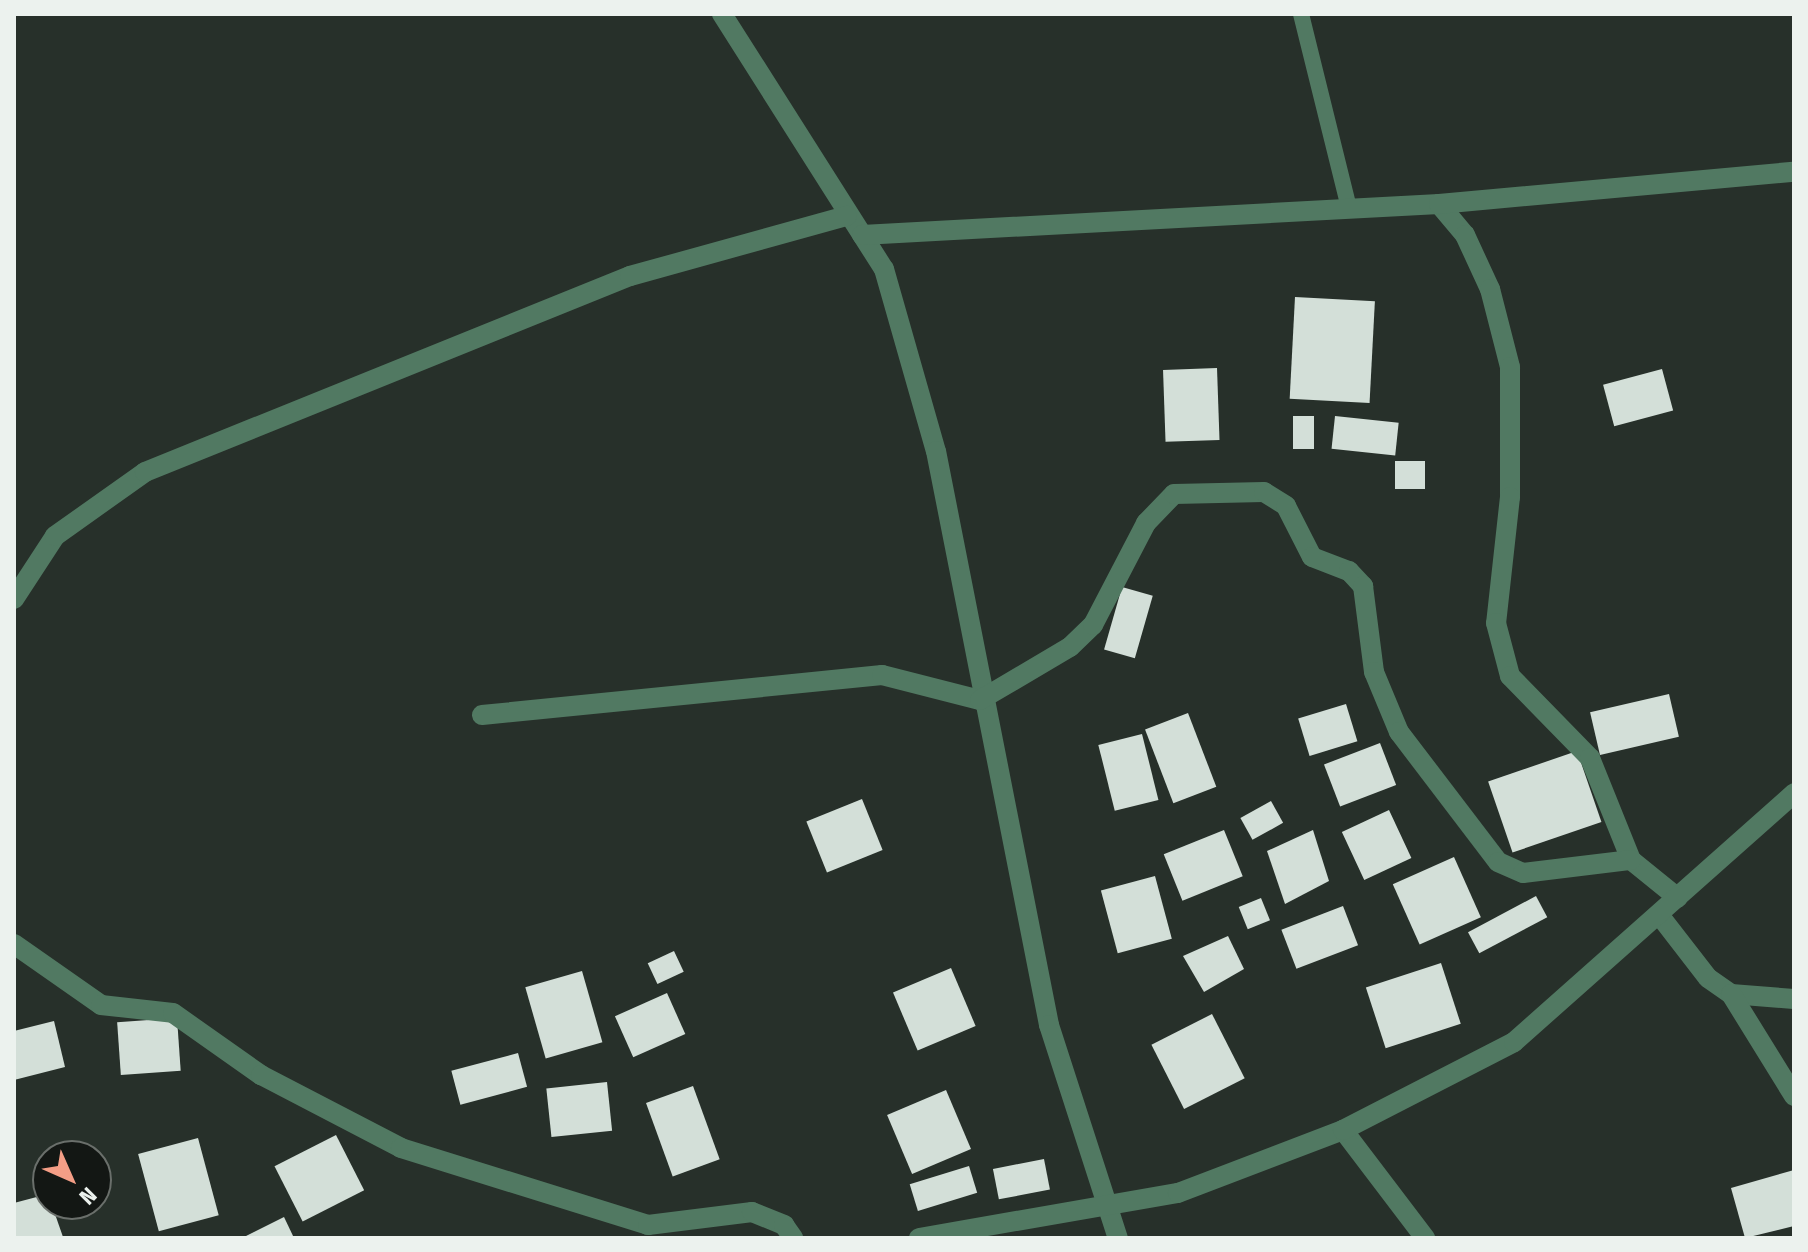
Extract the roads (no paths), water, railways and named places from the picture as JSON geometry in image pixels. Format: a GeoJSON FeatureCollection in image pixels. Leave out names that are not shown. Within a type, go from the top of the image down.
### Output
{"type":"FeatureCollection","features":[{"type":"Feature","properties":{"kind":"street"},"geometry":{"type":"LineString","coordinates":[[722,14],[847,216],[884,269],[936,451],[980,700],[1049,1025],[1118,1238]]}},
{"type":"Feature","properties":{"kind":"street"},"geometry":{"type":"LineString","coordinates":[[862,235],[1439,204],[1794,172]]}},
{"type":"Feature","properties":{"kind":"street"},"geometry":{"type":"LineString","coordinates":[[1439,204],[1465,235],[1490,289],[1510,367],[1510,497],[1496,623],[1510,676],[1590,758],[1631,860],[1678,898]]}},
{"type":"Feature","properties":{"kind":"street"},"geometry":{"type":"LineString","coordinates":[[14,599],[55,536],[145,472],[630,276],[847,216]]}},
{"type":"Feature","properties":{"kind":"street"},"geometry":{"type":"LineString","coordinates":[[482,715],[882,675],[980,700],[1070,647],[1093,625],[1146,523],[1174,494],[1264,492],[1286,506],[1312,557],[1349,571],[1363,586],[1374,672],[1399,732],[1498,862],[1523,873],[1631,860]]}},
{"type":"Feature","properties":{"kind":"street"},"geometry":{"type":"LineString","coordinates":[[919,1238],[1110,1210],[1178,1193],[1343,1130],[1514,1042],[1660,916],[1794,793]]}},
{"type":"Feature","properties":{"kind":"street"},"geometry":{"type":"LineString","coordinates":[[1660,916],[1708,978],[1731,994],[1794,1096]]}},
{"type":"Feature","properties":{"kind":"street"},"geometry":{"type":"LineString","coordinates":[[14,944],[101,1005],[173,1013],[261,1075],[401,1148],[648,1225],[752,1212],[784,1225],[793,1238]]}},
{"type":"Feature","properties":{"kind":"street"},"geometry":{"type":"LineString","coordinates":[[1731,994],[1794,999]]}},
{"type":"Feature","properties":{"kind":"street"},"geometry":{"type":"LineString","coordinates":[[1343,1130],[1425,1238]]}},
{"type":"Feature","properties":{"kind":"lane"},"geometry":{"type":"LineString","coordinates":[[1301,14],[1349,208]]}}]}
